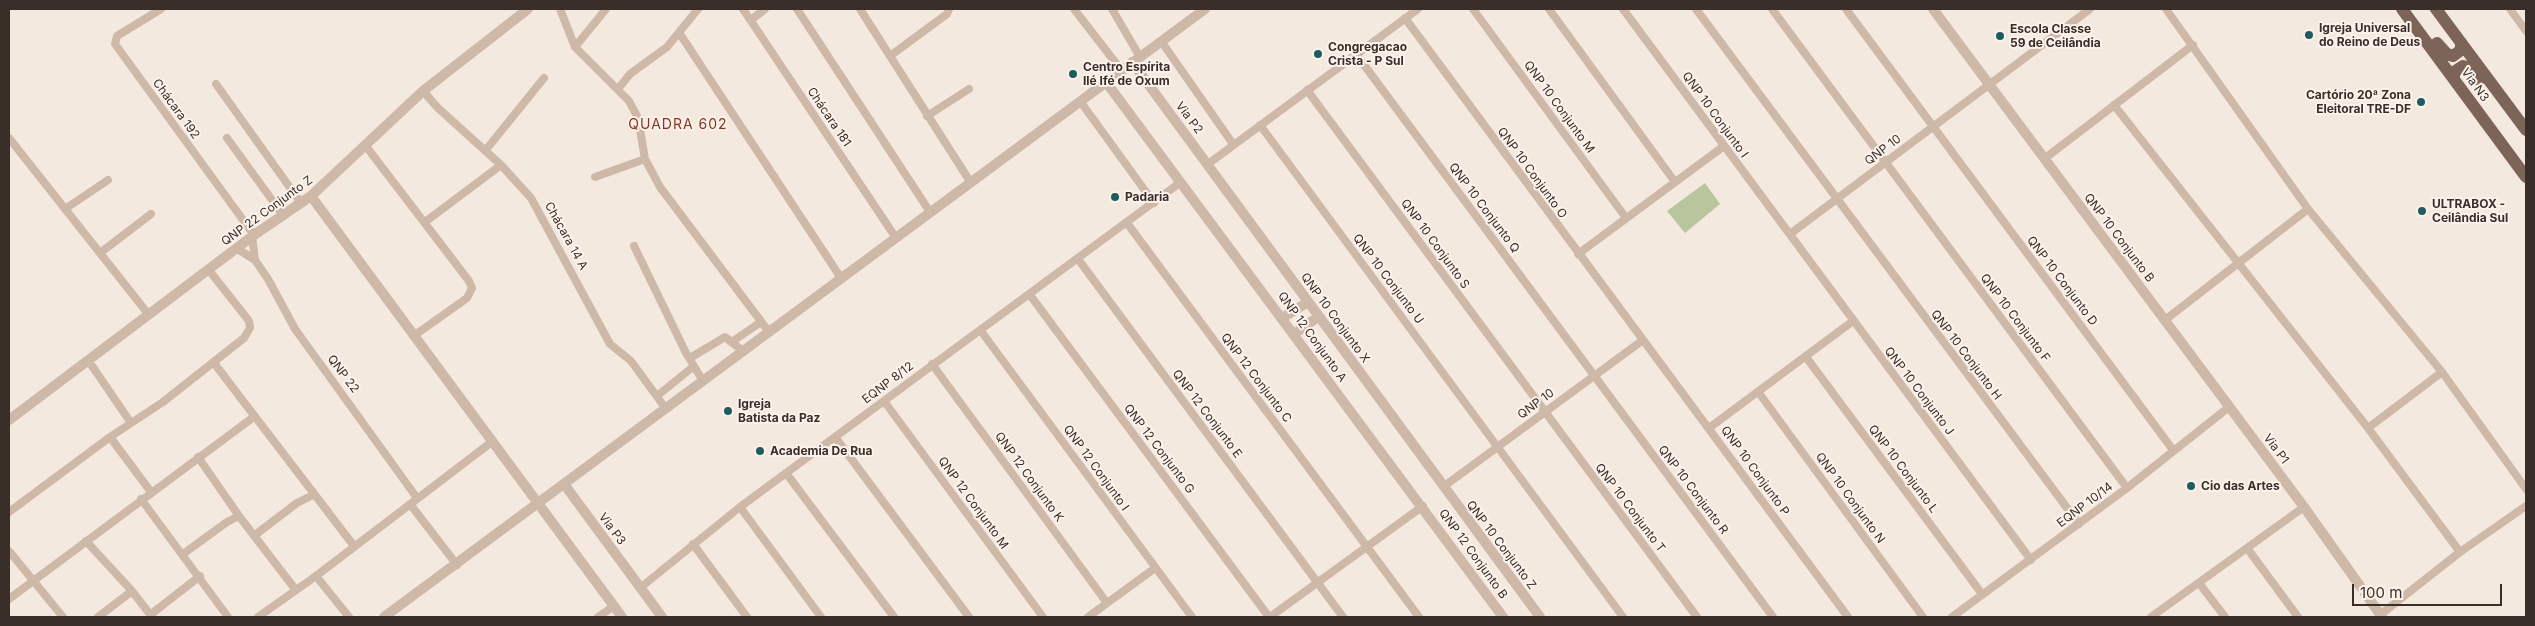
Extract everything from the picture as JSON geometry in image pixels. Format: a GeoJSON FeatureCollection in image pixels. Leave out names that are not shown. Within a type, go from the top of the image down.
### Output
{"type":"FeatureCollection","features":[{"type":"Feature","properties":{"kind":"main road","name":"Via N3"},"geometry":{"type":"LineString","coordinates":[[2402,9],[2526,177]]}},
{"type":"Feature","properties":{"kind":"main road"},"geometry":{"type":"LineString","coordinates":[[2411,9],[2446,54],[2453,56],[2459,53],[2461,43]]}},
{"type":"Feature","properties":{"kind":"main road","name":"Via N3"},"geometry":{"type":"LineString","coordinates":[[2436,9],[2526,130]]}},
{"type":"Feature","properties":{"kind":"main road"},"geometry":{"type":"LineString","coordinates":[[2454,79],[2456,69],[2463,66],[2470,68],[2513,125],[2526,138]]}},
{"type":"Feature","properties":{"kind":"street","name":"Chácara 192"},"geometry":{"type":"LineString","coordinates":[[161,9],[117,36],[115,44],[253,236]]}},
{"type":"Feature","properties":{"kind":"street","name":"QNP 22 Conjunto Z"},"geometry":{"type":"LineString","coordinates":[[9,420],[88,360],[145,310],[208,269],[311,196],[423,91],[528,9]]}},
{"type":"Feature","properties":{"kind":"street"},"geometry":{"type":"LineString","coordinates":[[560,9],[575,47],[629,101],[638,118],[645,158],[660,187],[769,332]]}},
{"type":"Feature","properties":{"kind":"street"},"geometry":{"type":"LineString","coordinates":[[575,47],[606,9]]}},
{"type":"Feature","properties":{"kind":"street"},"geometry":{"type":"LineString","coordinates":[[618,89],[630,74],[667,47],[680,34],[698,9]]}},
{"type":"Feature","properties":{"kind":"street","name":"Chácara 181"},"geometry":{"type":"LineString","coordinates":[[743,9],[896,238]]}},
{"type":"Feature","properties":{"kind":"street"},"geometry":{"type":"LineString","coordinates":[[750,20],[765,9]]}},
{"type":"Feature","properties":{"kind":"street"},"geometry":{"type":"LineString","coordinates":[[797,9],[930,212]]}},
{"type":"Feature","properties":{"kind":"street"},"geometry":{"type":"LineString","coordinates":[[860,9],[971,183]]}},
{"type":"Feature","properties":{"kind":"street"},"geometry":{"type":"LineString","coordinates":[[890,56],[947,14],[949,9]]}},
{"type":"Feature","properties":{"kind":"street"},"geometry":{"type":"LineString","coordinates":[[1074,9],[1122,71]]}},
{"type":"Feature","properties":{"kind":"street"},"geometry":{"type":"LineString","coordinates":[[1112,9],[1136,60]]}},
{"type":"Feature","properties":{"kind":"street"},"geometry":{"type":"LineString","coordinates":[[384,617],[457,565],[1205,9]]}},
{"type":"Feature","properties":{"kind":"street"},"geometry":{"type":"LineString","coordinates":[[1208,164],[1418,9]]}},
{"type":"Feature","properties":{"kind":"street","name":"QNP 10 Conjunto M"},"geometry":{"type":"LineString","coordinates":[[1473,9],[1626,218]]}},
{"type":"Feature","properties":{"kind":"street"},"geometry":{"type":"LineString","coordinates":[[1549,9],[1675,182]]}},
{"type":"Feature","properties":{"kind":"street","name":"QNP 10 Conjunto I"},"geometry":{"type":"LineString","coordinates":[[1623,9],[1790,234]]}},
{"type":"Feature","properties":{"kind":"street","name":"QNP 10 Conjunto H"},"geometry":{"type":"LineString","coordinates":[[1696,9],[2079,524]]}},
{"type":"Feature","properties":{"kind":"street","name":"QNP 10 Conjunto F"},"geometry":{"type":"LineString","coordinates":[[1772,9],[2127,488]]}},
{"type":"Feature","properties":{"kind":"street","name":"QNP 10 Conjunto D"},"geometry":{"type":"LineString","coordinates":[[1846,9],[2173,450]]}},
{"type":"Feature","properties":{"kind":"street","name":"QNP 10 Conjunto B"},"geometry":{"type":"LineString","coordinates":[[1933,9],[2229,407]]}},
{"type":"Feature","properties":{"kind":"street","name":"QNP 10"},"geometry":{"type":"LineString","coordinates":[[1790,234],[2090,9]]}},
{"type":"Feature","properties":{"kind":"street"},"geometry":{"type":"LineString","coordinates":[[2166,9],[2308,209],[2442,372],[2526,489]]}},
{"type":"Feature","properties":{"kind":"street"},"geometry":{"type":"LineString","coordinates":[[2510,9],[2526,30]]}},
{"type":"Feature","properties":{"kind":"street","name":"QNP 10 Conjunto O"},"geometry":{"type":"LineString","coordinates":[[1404,18],[1643,340]]}},
{"type":"Feature","properties":{"kind":"street"},"geometry":{"type":"LineString","coordinates":[[680,34],[841,278]]}},
{"type":"Feature","properties":{"kind":"street"},"geometry":{"type":"LineString","coordinates":[[1161,42],[1233,144]]}},
{"type":"Feature","properties":{"kind":"street"},"geometry":{"type":"LineString","coordinates":[[2044,159],[2193,46]]}},
{"type":"Feature","properties":{"kind":"street","name":"QNP 10 Conjunto Q"},"geometry":{"type":"LineString","coordinates":[[1356,54],[1594,376]]}},
{"type":"Feature","properties":{"kind":"street","name":"Via P2"},"geometry":{"type":"LineString","coordinates":[[1136,60],[1208,164]]}},
{"type":"Feature","properties":{"kind":"street"},"geometry":{"type":"LineString","coordinates":[[486,150],[544,78]]}},
{"type":"Feature","properties":{"kind":"street"},"geometry":{"type":"LineString","coordinates":[[1106,82],[1181,182]]}},
{"type":"Feature","properties":{"kind":"street"},"geometry":{"type":"LineString","coordinates":[[216,84],[301,203]]}},
{"type":"Feature","properties":{"kind":"street"},"geometry":{"type":"LineString","coordinates":[[927,116],[969,89]]}},
{"type":"Feature","properties":{"kind":"street","name":"QNP 10 Conjunto S"},"geometry":{"type":"LineString","coordinates":[[1307,90],[1545,412]]}},
{"type":"Feature","properties":{"kind":"street","name":"Chácara 14 A"},"geometry":{"type":"LineString","coordinates":[[423,91],[438,108],[501,165],[538,209],[610,344],[631,361],[666,409]]}},
{"type":"Feature","properties":{"kind":"street"},"geometry":{"type":"LineString","coordinates":[[1080,101],[1154,203]]}},
{"type":"Feature","properties":{"kind":"street"},"geometry":{"type":"LineString","coordinates":[[2114,105],[2238,266],[2368,428],[2460,552]]}},
{"type":"Feature","properties":{"kind":"street","name":"QNP 10 Conjunto U"},"geometry":{"type":"LineString","coordinates":[[1260,125],[1623,617]]}},
{"type":"Feature","properties":{"kind":"street"},"geometry":{"type":"LineString","coordinates":[[9,138],[145,310]]}},
{"type":"Feature","properties":{"kind":"street"},"geometry":{"type":"LineString","coordinates":[[227,138],[283,215]]}},
{"type":"Feature","properties":{"kind":"street"},"geometry":{"type":"LineString","coordinates":[[365,145],[472,288],[467,298],[415,335]]}},
{"type":"Feature","properties":{"kind":"street"},"geometry":{"type":"LineString","coordinates":[[1578,254],[1724,146]]}},
{"type":"Feature","properties":{"kind":"street"},"geometry":{"type":"LineString","coordinates":[[595,177],[645,158]]}},
{"type":"Feature","properties":{"kind":"street","name":"QNP 10 Conjunto X"},"geometry":{"type":"LineString","coordinates":[[1208,164],[1443,487]]}},
{"type":"Feature","properties":{"kind":"street"},"geometry":{"type":"LineString","coordinates":[[424,222],[501,165]]}},
{"type":"Feature","properties":{"kind":"street"},"geometry":{"type":"LineString","coordinates":[[65,210],[108,180]]}},
{"type":"Feature","properties":{"kind":"street","name":"EQNP 8/12"},"geometry":{"type":"LineString","coordinates":[[640,588],[693,544],[786,473],[932,364],[981,332],[1181,182]]}},
{"type":"Feature","properties":{"kind":"street","name":"QNP 12 Conjunto A"},"geometry":{"type":"LineString","coordinates":[[1181,182],[1423,506]]}},
{"type":"Feature","properties":{"kind":"street"},"geometry":{"type":"LineString","coordinates":[[311,196],[622,617]]}},
{"type":"Feature","properties":{"kind":"street"},"geometry":{"type":"LineString","coordinates":[[2165,320],[2238,266],[2308,209]]}},
{"type":"Feature","properties":{"kind":"street"},"geometry":{"type":"LineString","coordinates":[[100,253],[151,214]]}},
{"type":"Feature","properties":{"kind":"street","name":"QNP 12 Conjunto C"},"geometry":{"type":"LineString","coordinates":[[1127,223],[1419,617]]}},
{"type":"Feature","properties":{"kind":"street","name":"QNP 10 Conjunto J"},"geometry":{"type":"LineString","coordinates":[[1790,234],[2031,560]]}},
{"type":"Feature","properties":{"kind":"street","name":"QNP 22"},"geometry":{"type":"LineString","coordinates":[[253,236],[256,260]]}},
{"type":"Feature","properties":{"kind":"street"},"geometry":{"type":"LineString","coordinates":[[634,246],[703,381]]}},
{"type":"Feature","properties":{"kind":"street","name":"QNP 22"},"geometry":{"type":"LineString","coordinates":[[236,248],[256,260],[268,278],[295,329],[417,498]]}},
{"type":"Feature","properties":{"kind":"street","name":"QNP 12 Conjunto E"},"geometry":{"type":"LineString","coordinates":[[1078,259],[1343,617]]}},
{"type":"Feature","properties":{"kind":"street"},"geometry":{"type":"LineString","coordinates":[[9,512],[214,363],[244,338],[250,328],[248,321],[208,269]]}},
{"type":"Feature","properties":{"kind":"street","name":"QNP 12 Conjunto G"},"geometry":{"type":"LineString","coordinates":[[1030,295],[1269,617]]}},
{"type":"Feature","properties":{"kind":"street"},"geometry":{"type":"LineString","coordinates":[[1282,318],[1308,302]]}},
{"type":"Feature","properties":{"kind":"street"},"geometry":{"type":"LineString","coordinates":[[1294,334],[1318,317]]}},
{"type":"Feature","properties":{"kind":"street"},"geometry":{"type":"LineString","coordinates":[[1709,428],[1759,393],[1853,321]]}},
{"type":"Feature","properties":{"kind":"street"},"geometry":{"type":"LineString","coordinates":[[733,341],[761,322]]}},
{"type":"Feature","properties":{"kind":"street","name":"QNP 12 Conjunto I"},"geometry":{"type":"LineString","coordinates":[[981,332],[1192,617]]}},
{"type":"Feature","properties":{"kind":"street"},"geometry":{"type":"LineString","coordinates":[[690,358],[723,338],[728,337],[743,352]]}},
{"type":"Feature","properties":{"kind":"street","name":"QNP 10"},"geometry":{"type":"LineString","coordinates":[[1443,487],[1643,340]]}},
{"type":"Feature","properties":{"kind":"street","name":"QNP 10 Conjunto P"},"geometry":{"type":"LineString","coordinates":[[1643,340],[1848,617]]}},
{"type":"Feature","properties":{"kind":"street","name":"QNP 10 Conjunto L"},"geometry":{"type":"LineString","coordinates":[[1806,357],[1982,594]]}},
{"type":"Feature","properties":{"kind":"street"},"geometry":{"type":"LineString","coordinates":[[88,360],[131,423]]}},
{"type":"Feature","properties":{"kind":"street"},"geometry":{"type":"LineString","coordinates":[[214,363],[313,495],[354,546]]}},
{"type":"Feature","properties":{"kind":"street","name":"QNP 12 Conjunto K"},"geometry":{"type":"LineString","coordinates":[[932,364],[1107,603]]}},
{"type":"Feature","properties":{"kind":"street"},"geometry":{"type":"LineString","coordinates":[[657,396],[694,366]]}},
{"type":"Feature","properties":{"kind":"street"},"geometry":{"type":"LineString","coordinates":[[2368,428],[2442,372]]}},
{"type":"Feature","properties":{"kind":"street","name":"QNP 10 Conjunto R"},"geometry":{"type":"LineString","coordinates":[[1594,376],[1773,617]]}},
{"type":"Feature","properties":{"kind":"street","name":"QNP 10 Conjunto N"},"geometry":{"type":"LineString","coordinates":[[1759,393],[1923,617]]}},
{"type":"Feature","properties":{"kind":"street","name":"QNP 12 Conjunto M"},"geometry":{"type":"LineString","coordinates":[[884,401],[1043,617]]}},
{"type":"Feature","properties":{"kind":"street","name":"EQNP 10/14"},"geometry":{"type":"LineString","coordinates":[[1952,617],[2127,488],[2229,407]]}},
{"type":"Feature","properties":{"kind":"street","name":"Via P1"},"geometry":{"type":"LineString","coordinates":[[2229,407],[2304,507],[2381,616]]}},
{"type":"Feature","properties":{"kind":"street","name":"QNP 10 Conjunto T"},"geometry":{"type":"LineString","coordinates":[[1545,412],[1697,617]]}},
{"type":"Feature","properties":{"kind":"street"},"geometry":{"type":"LineString","coordinates":[[9,598],[254,416]]}},
{"type":"Feature","properties":{"kind":"street"},"geometry":{"type":"LineString","coordinates":[[110,437],[151,492]]}},
{"type":"Feature","properties":{"kind":"street"},"geometry":{"type":"LineString","coordinates":[[835,437],[969,617]]}},
{"type":"Feature","properties":{"kind":"street"},"geometry":{"type":"LineString","coordinates":[[258,617],[295,589],[316,576],[493,440]]}},
{"type":"Feature","properties":{"kind":"street"},"geometry":{"type":"LineString","coordinates":[[198,457],[239,516],[295,589]]}},
{"type":"Feature","properties":{"kind":"street"},"geometry":{"type":"LineString","coordinates":[[786,473],[894,617]]}},
{"type":"Feature","properties":{"kind":"street","name":"Via P3"},"geometry":{"type":"LineString","coordinates":[[564,484],[662,617]]}},
{"type":"Feature","properties":{"kind":"street","name":"QNP 10 Conjunto Z"},"geometry":{"type":"LineString","coordinates":[[1443,487],[1540,617]]}},
{"type":"Feature","properties":{"kind":"street"},"geometry":{"type":"LineString","coordinates":[[255,535],[313,495]]}},
{"type":"Feature","properties":{"kind":"street"},"geometry":{"type":"LineString","coordinates":[[141,499],[184,554],[228,617]]}},
{"type":"Feature","properties":{"kind":"street"},"geometry":{"type":"LineString","coordinates":[[410,504],[457,565]]}},
{"type":"Feature","properties":{"kind":"street"},"geometry":{"type":"LineString","coordinates":[[1269,617],[1423,506]]}},
{"type":"Feature","properties":{"kind":"street","name":"QNP 12 Conjunto B"},"geometry":{"type":"LineString","coordinates":[[1423,506],[1504,617]]}},
{"type":"Feature","properties":{"kind":"street"},"geometry":{"type":"LineString","coordinates":[[2381,616],[2460,552],[2526,506]]}},
{"type":"Feature","properties":{"kind":"street"},"geometry":{"type":"LineString","coordinates":[[2152,617],[2304,507]]}},
{"type":"Feature","properties":{"kind":"street"},"geometry":{"type":"LineString","coordinates":[[740,508],[821,617]]}},
{"type":"Feature","properties":{"kind":"street"},"geometry":{"type":"LineString","coordinates":[[184,554],[227,522],[239,516]]}},
{"type":"Feature","properties":{"kind":"street"},"geometry":{"type":"LineString","coordinates":[[86,541],[132,591],[151,616],[200,576]]}},
{"type":"Feature","properties":{"kind":"street"},"geometry":{"type":"LineString","coordinates":[[693,544],[747,617]]}},
{"type":"Feature","properties":{"kind":"street"},"geometry":{"type":"LineString","coordinates":[[2247,548],[2298,617]]}},
{"type":"Feature","properties":{"kind":"street"},"geometry":{"type":"LineString","coordinates":[[9,551],[62,617]]}},
{"type":"Feature","properties":{"kind":"street"},"geometry":{"type":"LineString","coordinates":[[1088,617],[1155,568]]}},
{"type":"Feature","properties":{"kind":"street"},"geometry":{"type":"LineString","coordinates":[[316,576],[349,617]]}},
{"type":"Feature","properties":{"kind":"street"},"geometry":{"type":"LineString","coordinates":[[2199,583],[2224,617]]}},
{"type":"Feature","properties":{"kind":"street"},"geometry":{"type":"LineString","coordinates":[[98,617],[132,591]]}},
{"type":"Feature","properties":{"kind":"street"},"geometry":{"type":"LineString","coordinates":[[598,617],[614,606]]}},
{"type":"Feature","properties":{"kind":"green space"},"geometry":{"type":"Polygon","coordinates":[[[1705,183],[1720,204],[1685,233],[1667,211],[1705,183]]]}},
{"type":"Feature","properties":{"kind":"place","name":"Igreja Universal do Reino de Deus"},"geometry":{"type":"Point","coordinates":[2309,35]}},
{"type":"Feature","properties":{"kind":"place","name":"Escola Classe 59 de Ceilândia"},"geometry":{"type":"Point","coordinates":[2000,36]}},
{"type":"Feature","properties":{"kind":"place","name":"Congregacao Crista - P Sul"},"geometry":{"type":"Point","coordinates":[1318,54]}},
{"type":"Feature","properties":{"kind":"place","name":"Centro Espírita Ilé Ifé de Oxum"},"geometry":{"type":"Point","coordinates":[1073,74]}},
{"type":"Feature","properties":{"kind":"place","name":"Cartório 20ª Zona Eleitoral TRE-DF"},"geometry":{"type":"Point","coordinates":[2421,102]}},
{"type":"Feature","properties":{"kind":"place","name":"Padaria"},"geometry":{"type":"Point","coordinates":[1115,197]}},
{"type":"Feature","properties":{"kind":"place","name":"ULTRABOX - Ceilândia Sul"},"geometry":{"type":"Point","coordinates":[2422,211]}},
{"type":"Feature","properties":{"kind":"place","name":"Igreja Batista da Paz"},"geometry":{"type":"Point","coordinates":[728,411]}},
{"type":"Feature","properties":{"kind":"place","name":"Academia De Rua"},"geometry":{"type":"Point","coordinates":[760,451]}},
{"type":"Feature","properties":{"kind":"place","name":"Cio das Artes"},"geometry":{"type":"Point","coordinates":[2191,486]}},
{"type":"Feature","properties":{"kind":"district","name":"QUADRA 602"},"geometry":{"type":"Point","coordinates":[678,125]}}]}
